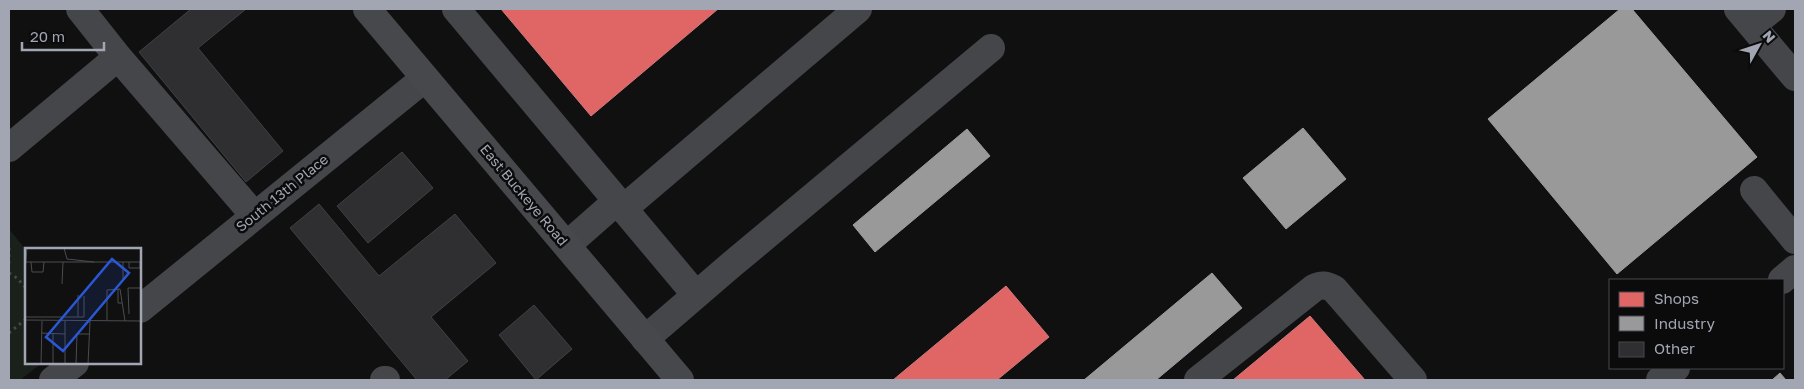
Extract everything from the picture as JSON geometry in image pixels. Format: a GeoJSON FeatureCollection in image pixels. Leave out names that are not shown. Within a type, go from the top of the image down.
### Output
{"type":"FeatureCollection","features":[{"type":"Feature","properties":{"kind":"main road","name":"East Buckeye Road"},"geometry":{"type":"LineString","coordinates":[[368,9],[680,380]]}},
{"type":"Feature","properties":{"kind":"street"},"geometry":{"type":"LineString","coordinates":[[80,9],[118,57],[254,215]]}},
{"type":"Feature","properties":{"kind":"street"},"geometry":{"type":"LineString","coordinates":[[456,9],[696,295]]}},
{"type":"Feature","properties":{"kind":"street"},"geometry":{"type":"LineString","coordinates":[[566,245],[620,205],[858,9]]}},
{"type":"Feature","properties":{"kind":"street"},"geometry":{"type":"LineString","coordinates":[[1754,14],[1795,77]]}},
{"type":"Feature","properties":{"kind":"street"},"geometry":{"type":"LineString","coordinates":[[645,340],[991,48]]}},
{"type":"Feature","properties":{"kind":"street"},"geometry":{"type":"LineString","coordinates":[[9,148],[118,57]]}},
{"type":"Feature","properties":{"kind":"street","name":"South 13th Place"},"geometry":{"type":"LineString","coordinates":[[141,308],[425,78]]}},
{"type":"Feature","properties":{"kind":"street"},"geometry":{"type":"LineString","coordinates":[[1754,190],[1795,240]]}},
{"type":"Feature","properties":{"kind":"street"},"geometry":{"type":"LineString","coordinates":[[1783,279],[1795,269]]}},
{"type":"Feature","properties":{"kind":"street"},"geometry":{"type":"LineString","coordinates":[[1198,380],[1314,288],[1321,285],[1328,286],[1334,290],[1413,380]]}},
{"type":"Feature","properties":{"kind":"street"},"geometry":{"type":"LineString","coordinates":[[53,380],[73,364]]}},
{"type":"Feature","properties":{"kind":"street"},"geometry":{"type":"LineString","coordinates":[[1660,380],[1675,369]]}},
{"type":"Feature","properties":{"kind":"path"},"geometry":{"type":"LineString","coordinates":[[9,248],[9,268]]}},
{"type":"Feature","properties":{"kind":"path"},"geometry":{"type":"LineString","coordinates":[[9,273],[25,287]]}},
{"type":"Feature","properties":{"kind":"path"},"geometry":{"type":"LineString","coordinates":[[9,333],[25,321]]}},
{"type":"Feature","properties":{"kind":"shaded area"},"geometry":{"type":"Polygon","coordinates":[[[9,229],[25,249],[25,364],[41,364],[20,380],[9,380],[9,229]]]}},
{"type":"Feature","properties":{"kind":"building: Shops"},"geometry":{"type":"Polygon","coordinates":[[[501,9],[718,9],[591,116],[501,9]]]}},
{"type":"Feature","properties":{"kind":"building: Shops"},"geometry":{"type":"Polygon","coordinates":[[[1006,286],[1049,337],[997,380],[893,380],[1006,286]]]}},
{"type":"Feature","properties":{"kind":"building: Shops"},"geometry":{"type":"Polygon","coordinates":[[[1310,316],[1365,380],[1233,380],[1310,316]]]}},
{"type":"Feature","properties":{"kind":"building: Industry"},"geometry":{"type":"Polygon","coordinates":[[[1620,9],[1632,9],[1757,157],[1617,274],[1488,119],[1620,9]]]}},
{"type":"Feature","properties":{"kind":"building: Industry"},"geometry":{"type":"Polygon","coordinates":[[[1303,128],[1346,179],[1286,229],[1243,178],[1303,128]]]}},
{"type":"Feature","properties":{"kind":"building: Industry"},"geometry":{"type":"Polygon","coordinates":[[[967,129],[990,156],[875,252],[853,225],[967,129]]]}},
{"type":"Feature","properties":{"kind":"building: Industry"},"geometry":{"type":"Polygon","coordinates":[[[1212,273],[1242,308],[1156,380],[1084,380],[1212,273]]]}},
{"type":"Feature","properties":{"kind":"building: Industry"},"geometry":{"type":"Polygon","coordinates":[[[1780,373],[1786,380],[1772,380],[1780,373]]]}},
{"type":"Feature","properties":{"kind":"building: Other"},"geometry":{"type":"Polygon","coordinates":[[[191,9],[246,9],[198,48],[283,151],[246,182],[139,52],[191,9]]]}},
{"type":"Feature","properties":{"kind":"building: Other"},"geometry":{"type":"Polygon","coordinates":[[[402,152],[433,188],[368,243],[337,206],[402,152]]]}},
{"type":"Feature","properties":{"kind":"building: Other"},"geometry":{"type":"Polygon","coordinates":[[[319,204],[379,276],[455,214],[496,263],[431,317],[468,361],[445,380],[417,380],[290,228],[319,204]]]}},
{"type":"Feature","properties":{"kind":"building: Other"},"geometry":{"type":"Polygon","coordinates":[[[534,305],[572,349],[536,380],[499,335],[534,305]]]}}]}
